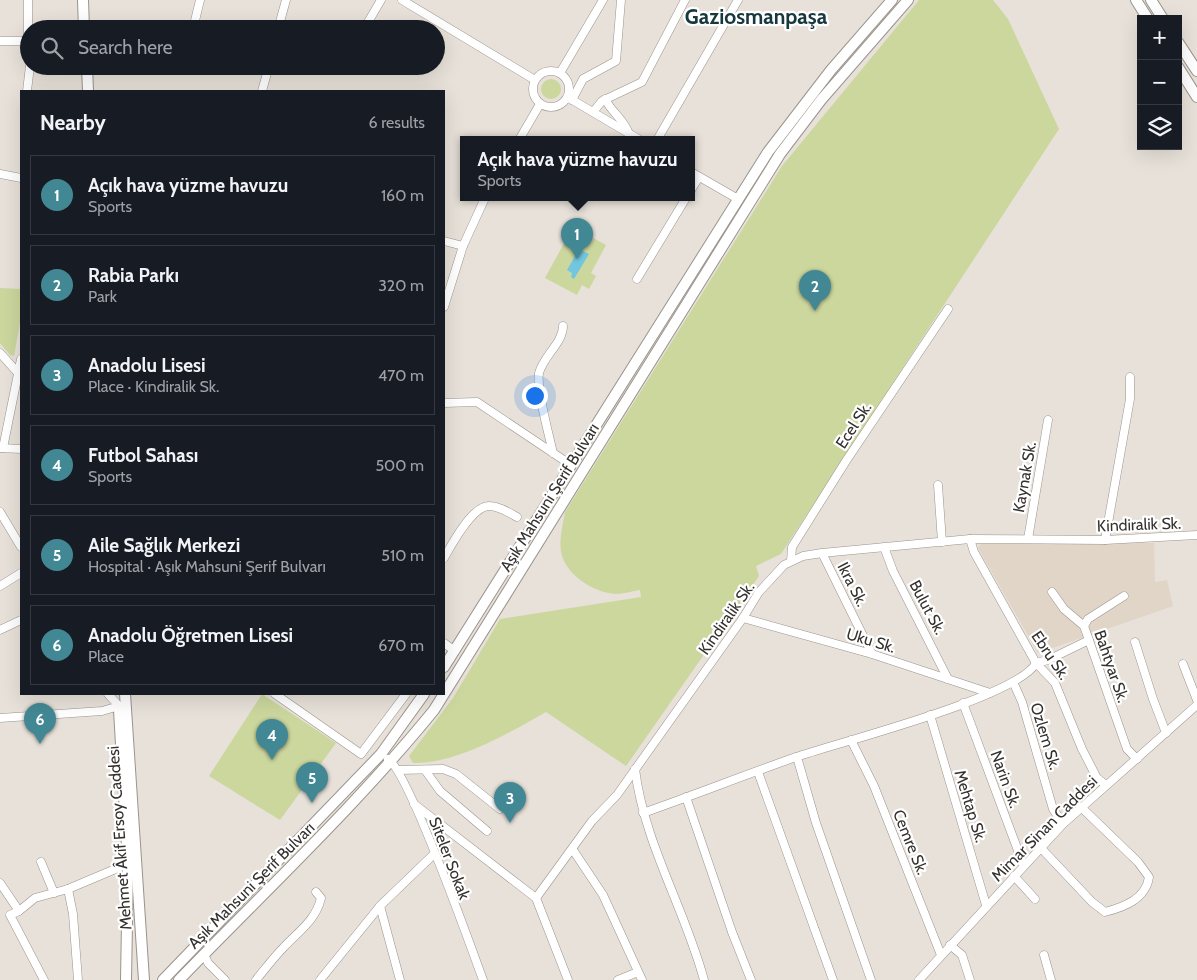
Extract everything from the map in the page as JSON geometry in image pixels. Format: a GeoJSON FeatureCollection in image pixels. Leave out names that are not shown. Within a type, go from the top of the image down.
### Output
{"type":"FeatureCollection","features":[{"type":"Feature","properties":{"kind":"main road"},"geometry":{"type":"LineString","coordinates":[[77,0],[78,20]]}},
{"type":"Feature","properties":{"kind":"main road"},"geometry":{"type":"LineString","coordinates":[[82,0],[83,20]]}},
{"type":"Feature","properties":{"kind":"main road","name":"Aşık Mahsuni Şerif Bulvarı"},"geometry":{"type":"LineString","coordinates":[[445,666],[738,199],[793,117],[892,0]]}},
{"type":"Feature","properties":{"kind":"main road","name":"Aşık Mahsuni Şerif Bulvarı"},"geometry":{"type":"LineString","coordinates":[[445,692],[780,154],[821,100],[908,0]]}},
{"type":"Feature","properties":{"kind":"main road"},"geometry":{"type":"LineString","coordinates":[[1136,0],[1145,15]]}},
{"type":"Feature","properties":{"kind":"main road"},"geometry":{"type":"LineString","coordinates":[[1151,0],[1160,15]]}},
{"type":"Feature","properties":{"kind":"main road"},"geometry":{"type":"LineString","coordinates":[[1182,48],[1197,71]]}},
{"type":"Feature","properties":{"kind":"main road"},"geometry":{"type":"LineString","coordinates":[[1182,73],[1197,97]]}},
{"type":"Feature","properties":{"kind":"main road"},"geometry":{"type":"LineString","coordinates":[[81,75],[82,90]]}},
{"type":"Feature","properties":{"kind":"main road"},"geometry":{"type":"LineString","coordinates":[[87,75],[88,90]]}},
{"type":"Feature","properties":{"kind":"main road","name":"Mehmet Âkif Ersoy Caddesi"},"geometry":{"type":"LineString","coordinates":[[119,695],[132,862],[144,980]]}},
{"type":"Feature","properties":{"kind":"main road","name":"Mehmet Âkif Ersoy Caddesi"},"geometry":{"type":"LineString","coordinates":[[125,695],[132,862],[126,980]]}},
{"type":"Feature","properties":{"kind":"main road","name":"Aşık Mahsuni Şerif Bulvarı"},"geometry":{"type":"LineString","coordinates":[[163,980],[380,754],[423,695]]}},
{"type":"Feature","properties":{"kind":"main road","name":"Aşık Mahsuni Şerif Bulvarı"},"geometry":{"type":"LineString","coordinates":[[179,980],[395,765],[443,695]]}},
{"type":"Feature","properties":{"kind":"street"},"geometry":{"type":"LineString","coordinates":[[28,0],[28,20]]}},
{"type":"Feature","properties":{"kind":"street"},"geometry":{"type":"LineString","coordinates":[[195,20],[200,0]]}},
{"type":"Feature","properties":{"kind":"street"},"geometry":{"type":"LineString","coordinates":[[280,20],[286,0]]}},
{"type":"Feature","properties":{"kind":"street"},"geometry":{"type":"LineString","coordinates":[[369,20],[381,0]]}},
{"type":"Feature","properties":{"kind":"street"},"geometry":{"type":"LineString","coordinates":[[402,0],[435,20]]}},
{"type":"Feature","properties":{"kind":"street"},"geometry":{"type":"LineString","coordinates":[[560,73],[603,0]]}},
{"type":"Feature","properties":{"kind":"street"},"geometry":{"type":"LineString","coordinates":[[560,73],[545,72],[535,80],[533,92],[540,104],[554,107],[563,102],[570,98],[583,79],[616,61],[621,0]]}},
{"type":"Feature","properties":{"kind":"street"},"geometry":{"type":"LineString","coordinates":[[593,112],[596,106],[606,99],[642,82],[685,0]]}},
{"type":"Feature","properties":{"kind":"street"},"geometry":{"type":"LineString","coordinates":[[659,136],[738,0]]}},
{"type":"Feature","properties":{"kind":"street"},"geometry":{"type":"LineString","coordinates":[[445,26],[535,80]]}},
{"type":"Feature","properties":{"kind":"street"},"geometry":{"type":"LineString","coordinates":[[0,40],[20,41]]}},
{"type":"Feature","properties":{"kind":"street"},"geometry":{"type":"LineString","coordinates":[[560,73],[568,84],[570,98]]}},
{"type":"Feature","properties":{"kind":"street"},"geometry":{"type":"LineString","coordinates":[[27,90],[29,75]]}},
{"type":"Feature","properties":{"kind":"street"},"geometry":{"type":"LineString","coordinates":[[262,90],[266,75]]}},
{"type":"Feature","properties":{"kind":"street"},"geometry":{"type":"LineString","coordinates":[[570,98],[633,136]]}},
{"type":"Feature","properties":{"kind":"street"},"geometry":{"type":"LineString","coordinates":[[606,99],[611,110],[623,122],[629,134]]}},
{"type":"Feature","properties":{"kind":"street"},"geometry":{"type":"LineString","coordinates":[[521,136],[540,104]]}},
{"type":"Feature","properties":{"kind":"street"},"geometry":{"type":"LineString","coordinates":[[0,174],[20,178]]}},
{"type":"Feature","properties":{"kind":"street"},"geometry":{"type":"LineString","coordinates":[[695,174],[738,199]]}},
{"type":"Feature","properties":{"kind":"street"},"geometry":{"type":"LineString","coordinates":[[695,184],[699,177]]}},
{"type":"Feature","properties":{"kind":"street"},"geometry":{"type":"LineString","coordinates":[[445,304],[463,246],[484,201]]}},
{"type":"Feature","properties":{"kind":"street"},"geometry":{"type":"LineString","coordinates":[[638,279],[684,201]]}},
{"type":"Feature","properties":{"kind":"street"},"geometry":{"type":"LineString","coordinates":[[445,241],[463,246]]}},
{"type":"Feature","properties":{"kind":"street","name":"Ecel Sk."},"geometry":{"type":"LineString","coordinates":[[791,561],[792,547],[846,461],[948,308]]}},
{"type":"Feature","properties":{"kind":"street"},"geometry":{"type":"LineString","coordinates":[[553,452],[539,375],[544,358],[563,334],[563,326]]}},
{"type":"Feature","properties":{"kind":"street"},"geometry":{"type":"LineString","coordinates":[[0,353],[18,373]]}},
{"type":"Feature","properties":{"kind":"street"},"geometry":{"type":"LineString","coordinates":[[20,364],[1,448],[20,449]]}},
{"type":"Feature","properties":{"kind":"street"},"geometry":{"type":"LineString","coordinates":[[1105,540],[1130,398],[1130,377]]}},
{"type":"Feature","properties":{"kind":"street"},"geometry":{"type":"LineString","coordinates":[[445,403],[477,402],[571,465]]}},
{"type":"Feature","properties":{"kind":"street","name":"Kaynak Sk."},"geometry":{"type":"LineString","coordinates":[[1028,538],[1048,420]]}},
{"type":"Feature","properties":{"kind":"street"},"geometry":{"type":"LineString","coordinates":[[938,485],[942,542]]}},
{"type":"Feature","properties":{"kind":"street"},"geometry":{"type":"LineString","coordinates":[[445,556],[470,518],[478,510],[487,506],[500,507],[517,517]]}},
{"type":"Feature","properties":{"kind":"street"},"geometry":{"type":"LineString","coordinates":[[0,512],[20,545]]}},
{"type":"Feature","properties":{"kind":"street","name":"Kindiralik Sk."},"geometry":{"type":"LineString","coordinates":[[536,898],[573,850],[592,821],[617,795],[743,618],[758,592],[776,572],[791,561],[822,553],[970,539],[1105,540],[1197,535]]}},
{"type":"Feature","properties":{"kind":"street","name":"Ebru Sk."},"geometry":{"type":"LineString","coordinates":[[970,539],[974,552],[1036,663],[1055,683],[1082,749],[1097,778],[1106,785]]}},
{"type":"Feature","properties":{"kind":"street","name":"Bulut Sk."},"geometry":{"type":"LineString","coordinates":[[884,547],[893,571],[948,679]]}},
{"type":"Feature","properties":{"kind":"street","name":"Ikra Sk."},"geometry":{"type":"LineString","coordinates":[[822,553],[872,654]]}},
{"type":"Feature","properties":{"kind":"street"},"geometry":{"type":"LineString","coordinates":[[0,586],[20,574]]}},
{"type":"Feature","properties":{"kind":"street"},"geometry":{"type":"LineString","coordinates":[[1052,592],[1064,609],[1084,626]]}},
{"type":"Feature","properties":{"kind":"street","name":"Bahtyar Sk."},"geometry":{"type":"LineString","coordinates":[[1124,596],[1088,619],[1084,626],[1127,749],[1137,759]]}},
{"type":"Feature","properties":{"kind":"street","name":"Uku Sk."},"geometry":{"type":"LineString","coordinates":[[743,618],[872,654],[990,693]]}},
{"type":"Feature","properties":{"kind":"street"},"geometry":{"type":"LineString","coordinates":[[0,630],[20,620]]}},
{"type":"Feature","properties":{"kind":"street"},"geometry":{"type":"LineString","coordinates":[[643,813],[797,757],[930,715],[1014,684],[1032,671],[1036,663],[1048,660],[1089,640]]}},
{"type":"Feature","properties":{"kind":"street"},"geometry":{"type":"LineString","coordinates":[[1135,642],[1166,733]]}},
{"type":"Feature","properties":{"kind":"street"},"geometry":{"type":"LineString","coordinates":[[445,644],[455,651]]}},
{"type":"Feature","properties":{"kind":"street"},"geometry":{"type":"LineString","coordinates":[[1183,664],[1197,700]]}},
{"type":"Feature","properties":{"kind":"street","name":"Ozlem Sk."},"geometry":{"type":"LineString","coordinates":[[1014,684],[1022,702],[1053,809],[1063,824]]}},
{"type":"Feature","properties":{"kind":"street"},"geometry":{"type":"LineString","coordinates":[[0,718],[102,711],[119,706],[109,695]]}},
{"type":"Feature","properties":{"kind":"street"},"geometry":{"type":"LineString","coordinates":[[276,695],[361,754],[405,695]]}},
{"type":"Feature","properties":{"kind":"street","name":"Narin Sk."},"geometry":{"type":"LineString","coordinates":[[963,703],[1023,864]]}},
{"type":"Feature","properties":{"kind":"street","name":"Mimar Sinan Caddesi"},"geometry":{"type":"LineString","coordinates":[[919,980],[1023,864],[1063,824],[1197,705]]}},
{"type":"Feature","properties":{"kind":"street","name":"Mehtap Sk."},"geometry":{"type":"LineString","coordinates":[[930,715],[986,905]]}},
{"type":"Feature","properties":{"kind":"street","name":"Cemre Sk."},"geometry":{"type":"LineString","coordinates":[[851,740],[874,786],[941,955]]}},
{"type":"Feature","properties":{"kind":"street"},"geometry":{"type":"LineString","coordinates":[[380,754],[395,765],[425,770],[443,769],[456,774],[500,809]]}},
{"type":"Feature","properties":{"kind":"street"},"geometry":{"type":"LineString","coordinates":[[797,757],[819,831],[871,980]]}},
{"type":"Feature","properties":{"kind":"street","name":"Siteler Sokak"},"geometry":{"type":"LineString","coordinates":[[395,765],[414,804],[482,980]]}},
{"type":"Feature","properties":{"kind":"street"},"geometry":{"type":"LineString","coordinates":[[635,769],[643,813],[674,892],[704,980]]}},
{"type":"Feature","properties":{"kind":"street"},"geometry":{"type":"LineString","coordinates":[[425,770],[440,791],[486,831]]}},
{"type":"Feature","properties":{"kind":"street"},"geometry":{"type":"LineString","coordinates":[[758,772],[832,980]]}},
{"type":"Feature","properties":{"kind":"street"},"geometry":{"type":"LineString","coordinates":[[617,795],[629,789],[638,792]]}},
{"type":"Feature","properties":{"kind":"street"},"geometry":{"type":"LineString","coordinates":[[686,797],[732,932],[751,980]]}},
{"type":"Feature","properties":{"kind":"street"},"geometry":{"type":"LineString","coordinates":[[414,804],[536,898],[568,980]]}},
{"type":"Feature","properties":{"kind":"street"},"geometry":{"type":"LineString","coordinates":[[1040,847],[1092,902],[1105,912],[1121,908],[1137,898],[1148,887],[1149,878],[1138,862],[1081,807]]}},
{"type":"Feature","properties":{"kind":"street"},"geometry":{"type":"LineString","coordinates":[[573,850],[602,894],[630,950],[642,980]]}},
{"type":"Feature","properties":{"kind":"street"},"geometry":{"type":"LineString","coordinates":[[320,980],[380,906],[434,854]]}},
{"type":"Feature","properties":{"kind":"street"},"geometry":{"type":"LineString","coordinates":[[41,862],[54,893]]}},
{"type":"Feature","properties":{"kind":"street"},"geometry":{"type":"LineString","coordinates":[[0,918],[19,911],[35,898],[68,889],[132,862]]}},
{"type":"Feature","properties":{"kind":"street"},"geometry":{"type":"LineString","coordinates":[[1014,876],[1035,899]]}},
{"type":"Feature","properties":{"kind":"street"},"geometry":{"type":"LineString","coordinates":[[0,883],[19,911]]}},
{"type":"Feature","properties":{"kind":"street"},"geometry":{"type":"LineString","coordinates":[[68,889],[73,914],[78,980]]}},
{"type":"Feature","properties":{"kind":"street"},"geometry":{"type":"LineString","coordinates":[[256,980],[284,947],[312,919],[319,908],[321,898],[316,892]]}},
{"type":"Feature","properties":{"kind":"street"},"geometry":{"type":"LineString","coordinates":[[380,906],[400,980]]}},
{"type":"Feature","properties":{"kind":"street"},"geometry":{"type":"LineString","coordinates":[[10,915],[44,980]]}},
{"type":"Feature","properties":{"kind":"street"},"geometry":{"type":"LineString","coordinates":[[950,945],[962,955],[970,980]]}},
{"type":"Feature","properties":{"kind":"street"},"geometry":{"type":"LineString","coordinates":[[204,954],[208,963],[224,980]]}},
{"type":"Feature","properties":{"kind":"street"},"geometry":{"type":"LineString","coordinates":[[1044,955],[1051,980]]}},
{"type":"Feature","properties":{"kind":"street"},"geometry":{"type":"LineString","coordinates":[[618,980],[638,972]]}},
{"type":"Feature","properties":{"kind":"shaded area"},"geometry":{"type":"Polygon","coordinates":[[[982,542],[1154,543],[1155,582],[1167,580],[1173,606],[1038,653],[978,548],[982,542]]]}},
{"type":"Feature","properties":{"kind":"green space"},"geometry":{"type":"Polygon","coordinates":[[[919,0],[993,0],[1008,19],[1059,129],[781,554],[756,566],[759,576],[626,766],[546,712],[499,738],[464,753],[430,762],[413,763],[409,756],[453,698],[500,619],[641,597],[640,590],[622,594],[607,593],[581,581],[574,574],[563,559],[561,551],[565,512],[782,166],[919,0]]]}},
{"type":"Feature","properties":{"kind":"green space"},"geometry":{"type":"Polygon","coordinates":[[[547,79],[555,79],[561,85],[561,93],[555,99],[547,99],[541,93],[541,85],[547,79]]]}},
{"type":"Feature","properties":{"kind":"green space"},"geometry":{"type":"Polygon","coordinates":[[[573,227],[606,245],[591,273],[596,276],[589,289],[582,285],[577,295],[545,278],[573,227]]]}},
{"type":"Feature","properties":{"kind":"green space"},"geometry":{"type":"Polygon","coordinates":[[[0,288],[20,289],[20,323],[14,356],[10,355],[0,343],[0,288]]]}},
{"type":"Feature","properties":{"kind":"green space"},"geometry":{"type":"Polygon","coordinates":[[[261,695],[336,743],[280,820],[209,776],[261,695]]]}},
{"type":"Feature","properties":{"kind":"water"},"geometry":{"type":"Polygon","coordinates":[[[579,249],[589,254],[574,279],[571,277],[572,273],[567,270],[579,249]]]}},
{"type":"Feature","properties":{"kind":"place","name":"Açık hava yüzme havuzu"},"geometry":{"type":"Point","coordinates":[577,259]}},
{"type":"Feature","properties":{"kind":"place","name":"Rabia Parkı"},"geometry":{"type":"Point","coordinates":[815,311]}},
{"type":"Feature","properties":{"kind":"place","name":"Anadolu Öğretmen Lisesi"},"geometry":{"type":"Point","coordinates":[40,744]}},
{"type":"Feature","properties":{"kind":"place","name":"Futbol Sahası"},"geometry":{"type":"Point","coordinates":[272,760]}},
{"type":"Feature","properties":{"kind":"place","name":"Aile Sağlık Merkezi"},"geometry":{"type":"Point","coordinates":[312,803]}},
{"type":"Feature","properties":{"kind":"place","name":"Anadolu Lisesi"},"geometry":{"type":"Point","coordinates":[510,823]}},
{"type":"Feature","properties":{"kind":"district","name":"Gaziosmanpaşa"},"geometry":{"type":"Point","coordinates":[756,17]}}]}
